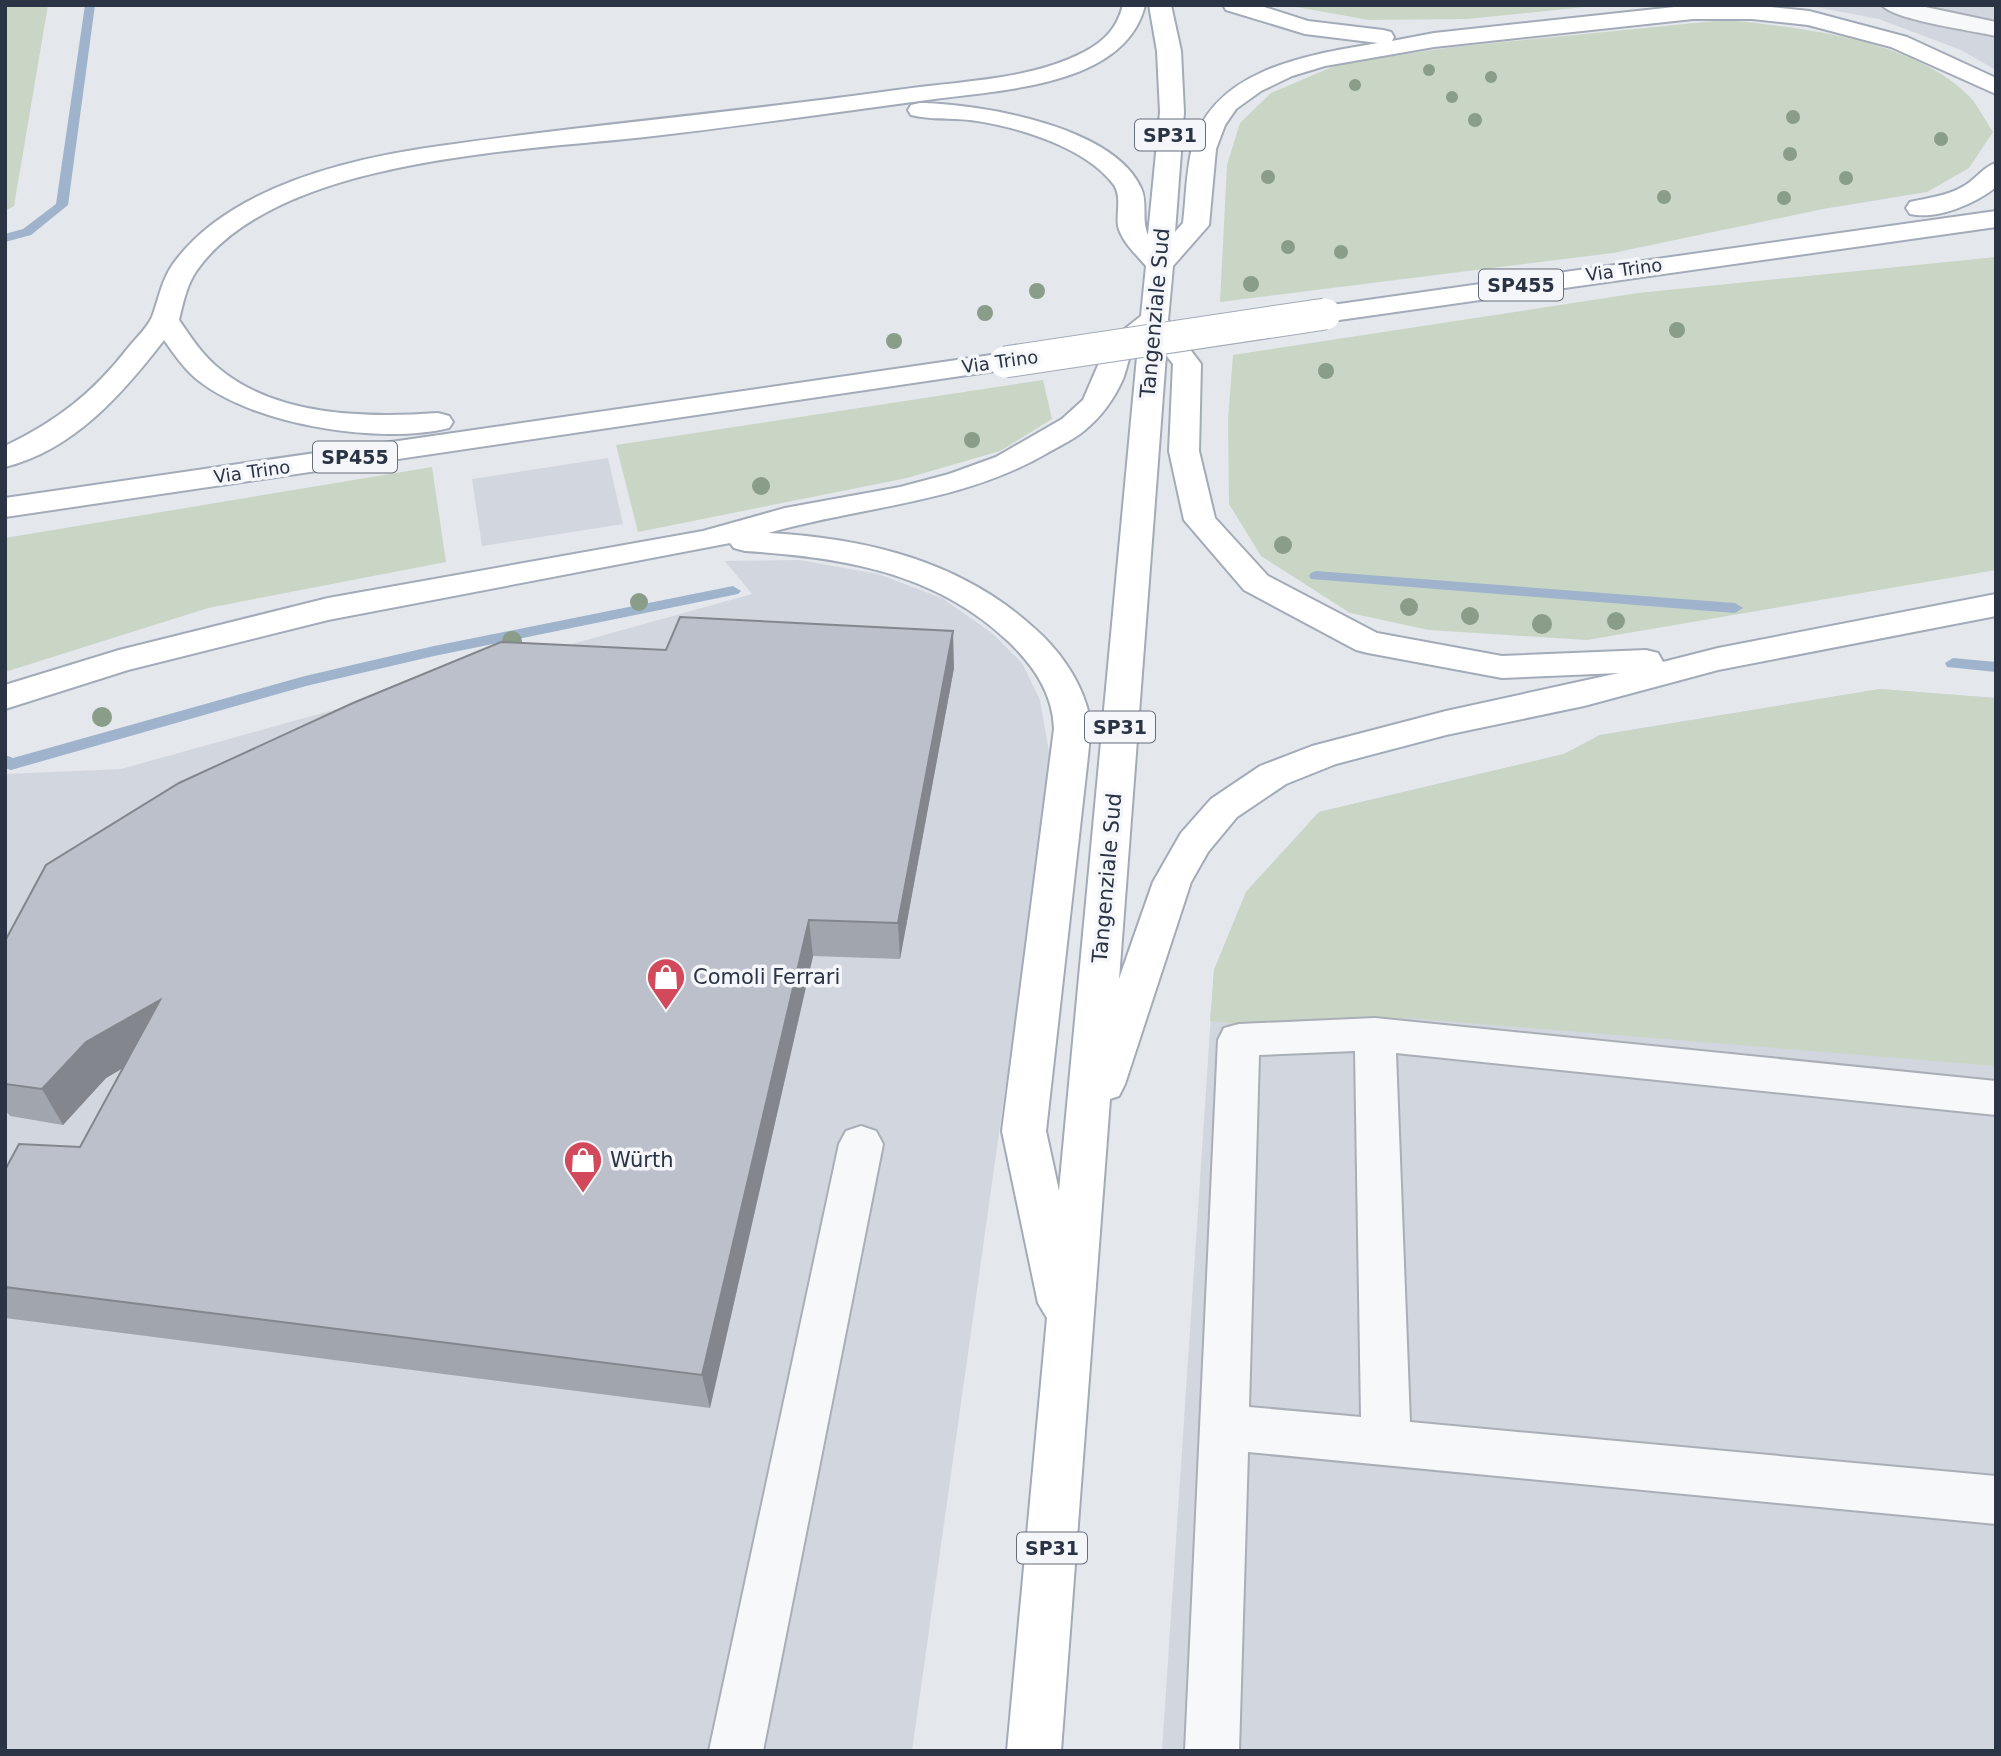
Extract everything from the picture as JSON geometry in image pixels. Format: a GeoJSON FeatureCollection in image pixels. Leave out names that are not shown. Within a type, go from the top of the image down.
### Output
{"type":"FeatureCollection","features":[{"type":"Feature","properties":{"kind":"main road"},"geometry":{"type":"LineString","coordinates":[[5,458],[51,435],[87,409],[115,384],[165,320],[172,292],[184,268],[208,241],[241,216],[283,195],[329,177],[386,162],[447,152],[768,115],[873,99],[988,86],[1051,73],[1087,58],[1114,42],[1132,19],[1134,5]]}},
{"type":"Feature","properties":{"kind":"main road","name":"Tangenziale Sud"},"geometry":{"type":"LineString","coordinates":[[1034,1751],[1172,112],[1169,51],[1160,5]]}},
{"type":"Feature","properties":{"kind":"main road"},"geometry":{"type":"LineString","coordinates":[[1234,5],[1305,27],[1349,34],[1434,40]]}},
{"type":"Feature","properties":{"kind":"main road"},"geometry":{"type":"LineString","coordinates":[[768,115],[874,109],[931,110],[1015,122],[1052,133],[1089,152],[1114,170],[1128,187],[1132,204],[1132,230],[1159,265],[1196,225],[1204,149],[1213,124],[1228,104],[1252,86],[1283,71],[1322,60],[1434,40],[1693,12],[1752,12],[1808,18],[1888,38],[1944,61],[1986,83],[1996,106]]}},
{"type":"Feature","properties":{"kind":"main road"},"geometry":{"type":"LineString","coordinates":[[1717,257],[1826,223],[1948,203],[1971,194],[1996,171]]}},
{"type":"Feature","properties":{"kind":"main road","name":"Via Trino"},"geometry":{"type":"LineString","coordinates":[[5,508],[1717,257],[1996,219]]}},
{"type":"Feature","properties":{"kind":"main road"},"geometry":{"type":"LineString","coordinates":[[1717,257],[1842,261],[1976,242],[1996,242]]}},
{"type":"Feature","properties":{"kind":"main road"},"geometry":{"type":"LineString","coordinates":[[5,697],[119,661],[328,609],[705,540],[785,518],[960,481],[1007,464],[1073,425],[1095,404],[1108,379],[1118,348],[1153,319],[1187,364],[1184,451],[1200,520],[1256,583],[1368,642],[1502,667],[1718,659]]}},
{"type":"Feature","properties":{"kind":"main road"},"geometry":{"type":"LineString","coordinates":[[165,320],[185,350],[209,375],[243,395],[265,403],[335,420],[363,424],[409,425],[639,395],[704,406]]}},
{"type":"Feature","properties":{"kind":"main road"},"geometry":{"type":"LineString","coordinates":[[705,540],[801,543],[851,551],[890,560],[939,579],[974,596],[1010,621],[1043,656],[1062,687],[1071,718],[1069,765],[1024,1131],[1070,1345]]}},
{"type":"Feature","properties":{"kind":"main road"},"geometry":{"type":"LineString","coordinates":[[1086,1135],[1172,882],[1194,843],[1224,808],[1273,775],[1325,755],[1446,723],[1584,694],[1718,659],[1996,605]]}},
{"type":"Feature","properties":{"kind":"lane"},"geometry":{"type":"LineString","coordinates":[[1893,5],[1921,14],[1996,29]]}},
{"type":"Feature","properties":{"kind":"lane"},"geometry":{"type":"LineString","coordinates":[[1212,1751],[1239,1040],[1375,1034],[1996,1098]]}},
{"type":"Feature","properties":{"kind":"lane"},"geometry":{"type":"LineString","coordinates":[[1375,1034],[1386,1441]]}},
{"type":"Feature","properties":{"kind":"lane"},"geometry":{"type":"LineString","coordinates":[[736,1751],[861,1144]]}},
{"type":"Feature","properties":{"kind":"lane"},"geometry":{"type":"LineString","coordinates":[[1224,1427],[1996,1500]]}},
{"type":"Feature","properties":{"kind":"shaded area"},"geometry":{"type":"Polygon","coordinates":[[[1806,5],[1996,5],[1996,70],[1961,50],[1879,19],[1806,5]]]}},
{"type":"Feature","properties":{"kind":"shaded area"},"geometry":{"type":"Polygon","coordinates":[[[608,458],[623,524],[482,546],[472,479],[608,458]]]}},
{"type":"Feature","properties":{"kind":"shaded area"},"geometry":{"type":"Polygon","coordinates":[[[800,560],[878,574],[942,598],[992,633],[1022,663],[1040,700],[1051,764],[912,1751],[5,1751],[5,774],[121,769],[752,594],[725,561],[800,560]]]}},
{"type":"Feature","properties":{"kind":"shaded area"},"geometry":{"type":"Polygon","coordinates":[[[1880,689],[1996,698],[1996,1751],[1162,1751],[1214,970],[1246,892],[1319,812],[1564,754],[1600,735],[1880,689]]]}},
{"type":"Feature","properties":{"kind":"green space"},"geometry":{"type":"Polygon","coordinates":[[[5,5],[48,5],[14,206],[5,211],[5,5]]]}},
{"type":"Feature","properties":{"kind":"green space"},"geometry":{"type":"Polygon","coordinates":[[[1285,5],[1604,5],[1467,19],[1369,20],[1285,5]]]}},
{"type":"Feature","properties":{"kind":"green space"},"geometry":{"type":"Polygon","coordinates":[[[1725,20],[1787,27],[1854,39],[1918,61],[1946,77],[1969,96],[1993,132],[1969,168],[1927,192],[1823,209],[1613,253],[1220,302],[1227,165],[1240,123],[1271,93],[1339,64],[1453,47],[1725,20]]]}},
{"type":"Feature","properties":{"kind":"green space"},"geometry":{"type":"Polygon","coordinates":[[[1996,257],[1996,570],[1587,640],[1429,630],[1350,613],[1261,556],[1229,504],[1228,419],[1233,355],[1638,293],[1996,257]]]}},
{"type":"Feature","properties":{"kind":"green space"},"geometry":{"type":"Polygon","coordinates":[[[1043,380],[1052,419],[1000,451],[907,478],[638,532],[616,445],[1043,380]]]}},
{"type":"Feature","properties":{"kind":"green space"},"geometry":{"type":"Polygon","coordinates":[[[432,467],[446,562],[208,608],[5,672],[5,538],[432,467]]]}},
{"type":"Feature","properties":{"kind":"green space"},"geometry":{"type":"Polygon","coordinates":[[[1880,689],[1996,698],[1996,1066],[1408,1018],[1305,1029],[1210,1021],[1214,970],[1246,892],[1319,812],[1564,754],[1600,735],[1880,689]]]}},
{"type":"Feature","properties":{"kind":"building"},"geometry":{"type":"Polygon","coordinates":[[[680,617],[953,631],[898,923],[809,920],[702,1375],[5,1287],[5,1170],[19,1144],[80,1147],[160,1000],[86,1042],[42,1089],[5,1084],[5,941],[46,865],[179,783],[353,703],[501,642],[666,650],[680,617]]]}},
{"type":"Feature","properties":{"kind":"waterway"},"geometry":{"type":"LineString","coordinates":[[5,238],[27,232],[62,205],[90,5]]}},
{"type":"Feature","properties":{"kind":"waterway"},"geometry":{"type":"LineString","coordinates":[[1316,576],[1735,608]]}},
{"type":"Feature","properties":{"kind":"waterway"},"geometry":{"type":"LineString","coordinates":[[5,761],[11,764],[305,681],[434,651],[733,591]]}},
{"type":"Feature","properties":{"kind":"waterway"},"geometry":{"type":"LineString","coordinates":[[1953,663],[1996,667]]}},
{"type":"Feature","properties":{"kind":"place","name":"Comoli Ferrari"},"geometry":{"type":"Point","coordinates":[666,1011]}},
{"type":"Feature","properties":{"kind":"place","name":"Würth"},"geometry":{"type":"Point","coordinates":[583,1194]}}]}
